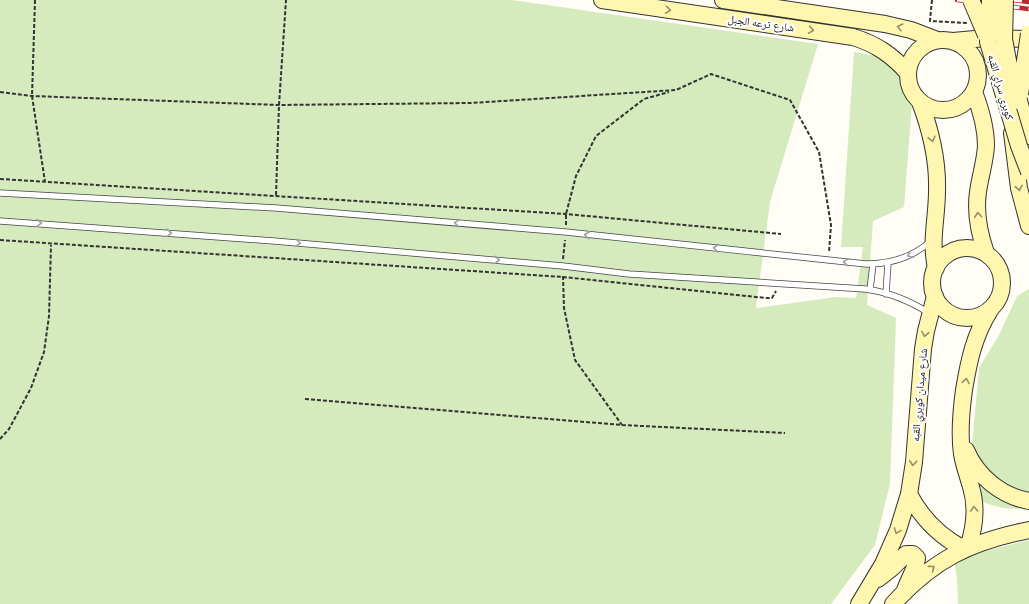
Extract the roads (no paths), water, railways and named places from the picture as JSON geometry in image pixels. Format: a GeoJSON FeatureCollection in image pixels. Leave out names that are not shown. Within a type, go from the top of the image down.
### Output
{"type":"FeatureCollection","features":[{"type":"Feature","properties":{"kind":"main road","name":"شارع ترعه الجبل"},"geometry":{"type":"LineString","coordinates":[[602,0],[844,35],[862,40],[887,53],[908,74]]}},
{"type":"Feature","properties":{"kind":"main road","name":"شارع ترعه الجبل"},"geometry":{"type":"LineString","coordinates":[[723,0],[892,25],[911,30],[937,40]]}},
{"type":"Feature","properties":{"kind":"main road"},"geometry":{"type":"LineString","coordinates":[[971,0],[988,42]]}},
{"type":"Feature","properties":{"kind":"main road","name":"كوبري سراي القبه"},"geometry":{"type":"LineString","coordinates":[[990,0],[988,42],[1011,122],[1029,172]]}},
{"type":"Feature","properties":{"kind":"main road","name":"كوبري سراي القبه"},"geometry":{"type":"LineString","coordinates":[[1005,0],[1004,39],[1009,66],[1029,136]]}},
{"type":"Feature","properties":{"kind":"main road"},"geometry":{"type":"LineString","coordinates":[[746,21],[749,4]]}},
{"type":"Feature","properties":{"kind":"main road"},"geometry":{"type":"LineString","coordinates":[[1019,101],[1029,34]]}},
{"type":"Feature","properties":{"kind":"main road"},"geometry":{"type":"LineString","coordinates":[[936,268],[932,240],[937,206],[937,168],[930,131],[920,102],[910,89],[908,74],[910,62],[922,46],[937,40],[953,41],[986,38],[1029,39]]}},
{"type":"Feature","properties":{"kind":"main road"},"geometry":{"type":"LineString","coordinates":[[920,102],[934,109],[950,110],[964,104],[974,92],[977,85],[978,69],[972,54],[960,44],[953,41]]}},
{"type":"Feature","properties":{"kind":"main road"},"geometry":{"type":"LineString","coordinates":[[978,69],[1015,62],[1029,63]]}},
{"type":"Feature","properties":{"kind":"main road"},"geometry":{"type":"LineString","coordinates":[[974,92],[981,112],[985,134],[985,157],[977,204],[979,229],[986,253]]}},
{"type":"Feature","properties":{"kind":"main road"},"geometry":{"type":"LineString","coordinates":[[1011,122],[1015,166],[1029,226]]}},
{"type":"Feature","properties":{"kind":"main road"},"geometry":{"type":"LineString","coordinates":[[966,548],[973,530],[975,512],[971,488],[962,456],[960,434],[962,407],[970,355],[979,331],[990,310],[996,304],[1002,291],[1002,276],[996,263],[986,253],[972,248],[957,249],[944,256],[936,268],[932,282],[935,296],[943,308],[956,316],[963,318],[978,316],[990,310]]}},
{"type":"Feature","properties":{"kind":"main road","name":"شارع ميدان كوبري القبه"},"geometry":{"type":"LineString","coordinates":[[859,604],[874,581],[891,548],[909,494],[914,462],[923,349],[935,296]]}},
{"type":"Feature","properties":{"kind":"main road"},"geometry":{"type":"LineString","coordinates":[[960,434],[972,462],[986,479],[1004,492],[1029,501]]}},
{"type":"Feature","properties":{"kind":"main road"},"geometry":{"type":"LineString","coordinates":[[909,494],[932,527],[952,543],[966,548]]}},
{"type":"Feature","properties":{"kind":"main road"},"geometry":{"type":"LineString","coordinates":[[894,604],[905,591],[940,563],[966,548],[991,539],[1029,530]]}},
{"type":"Feature","properties":{"kind":"main road"},"geometry":{"type":"LineString","coordinates":[[874,581],[892,568],[906,554],[911,553],[915,556],[917,561],[905,591]]}},
{"type":"Feature","properties":{"kind":"lane"},"geometry":{"type":"LineString","coordinates":[[0,194],[276,208],[566,232],[873,264],[888,263],[903,258],[916,252],[932,240]]}},
{"type":"Feature","properties":{"kind":"lane"},"geometry":{"type":"LineString","coordinates":[[0,221],[274,241],[563,266],[629,274],[870,290],[909,302],[930,314]]}},
{"type":"Feature","properties":{"kind":"lane"},"geometry":{"type":"LineString","coordinates":[[886,294],[888,263]]}},
{"type":"Feature","properties":{"kind":"lane"},"geometry":{"type":"LineString","coordinates":[[870,290],[873,264]]}},
{"type":"Feature","properties":{"kind":"railway"},"geometry":{"type":"LineString","coordinates":[[957,0],[1029,9]]}},
{"type":"Feature","properties":{"kind":"railway"},"geometry":{"type":"LineString","coordinates":[[1013,0],[1029,2]]}}]}
